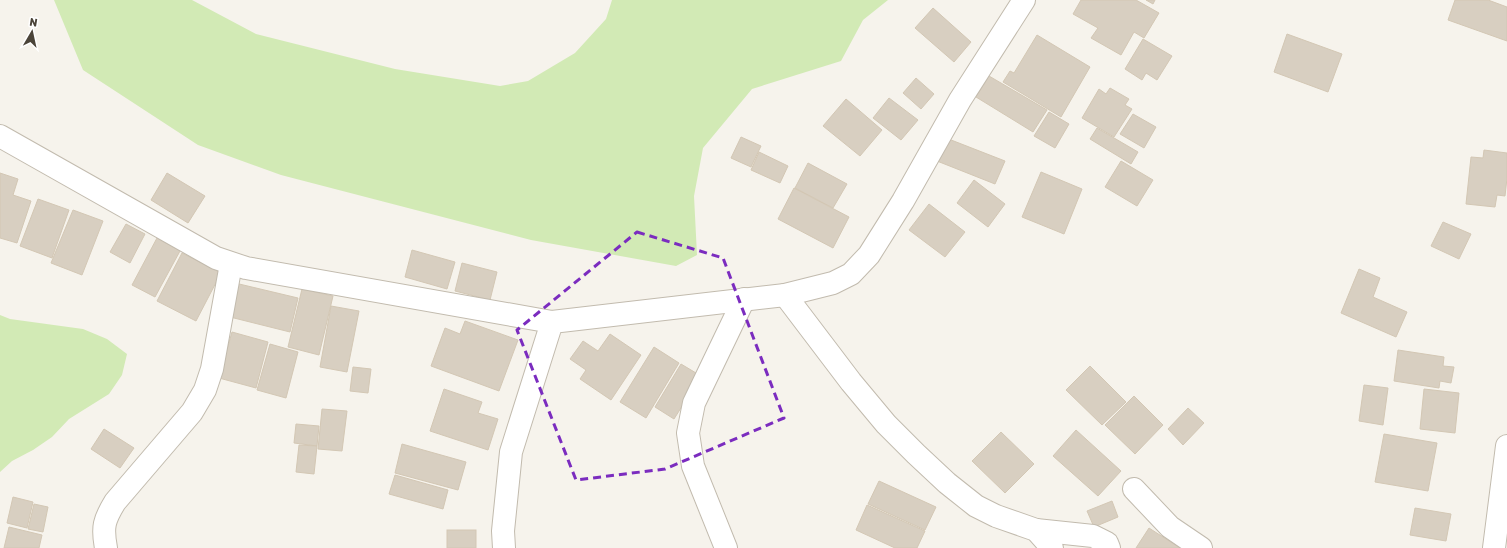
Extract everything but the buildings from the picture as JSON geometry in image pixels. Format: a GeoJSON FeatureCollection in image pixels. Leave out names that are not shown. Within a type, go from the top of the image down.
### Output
{"type":"FeatureCollection","features":[{"type":"Feature","properties":{"kind":"street"},"geometry":{"type":"LineString","coordinates":[[0,136],[216,258],[246,268],[552,322],[785,295],[833,283],[851,274],[869,255],[904,201],[960,100],[1024,0]]}},
{"type":"Feature","properties":{"kind":"street"},"geometry":{"type":"LineString","coordinates":[[106,548],[103,533],[106,517],[115,502],[192,412],[205,390],[212,369],[231,264]]}},
{"type":"Feature","properties":{"kind":"street"},"geometry":{"type":"LineString","coordinates":[[785,295],[851,382],[886,424],[947,482],[976,506],[996,516],[1036,530],[1093,536],[1107,543],[1109,548]]}},
{"type":"Feature","properties":{"kind":"street"},"geometry":{"type":"LineString","coordinates":[[726,548],[693,466],[688,434],[694,403],[744,299]]}},
{"type":"Feature","properties":{"kind":"street"},"geometry":{"type":"LineString","coordinates":[[504,548],[503,531],[511,452],[552,322]]}},
{"type":"Feature","properties":{"kind":"street"},"geometry":{"type":"LineString","coordinates":[[1494,548],[1507,446]]}},
{"type":"Feature","properties":{"kind":"street"},"geometry":{"type":"LineString","coordinates":[[1134,489],[1170,527],[1201,548]]}},
{"type":"Feature","properties":{"kind":"street"},"geometry":{"type":"LineString","coordinates":[[1036,530],[1052,548]]}},
{"type":"Feature","properties":{"kind":"highlighted area"},"geometry":{"type":"Polygon","coordinates":[[[637,232],[723,258],[784,418],[665,469],[576,480],[517,330],[637,232]]]}},
{"type":"Feature","properties":{"kind":"green space"},"geometry":{"type":"Polygon","coordinates":[[[54,0],[192,0],[256,34],[395,69],[500,86],[528,81],[575,53],[606,19],[612,0],[888,0],[863,20],[841,61],[752,89],[703,148],[694,196],[697,255],[676,266],[531,240],[281,175],[198,145],[83,70],[54,0]]]}},
{"type":"Feature","properties":{"kind":"green space"},"geometry":{"type":"Polygon","coordinates":[[[0,315],[10,319],[83,329],[107,339],[127,354],[122,375],[109,394],[69,419],[52,437],[33,450],[12,461],[0,472],[0,315]]]}}]}
